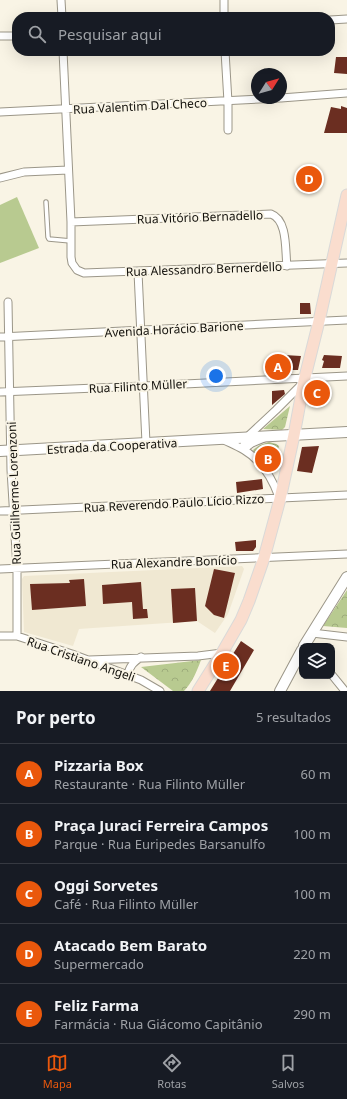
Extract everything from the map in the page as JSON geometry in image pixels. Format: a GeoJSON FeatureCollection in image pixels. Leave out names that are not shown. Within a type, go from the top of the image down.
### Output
{"type":"FeatureCollection","features":[{"type":"Feature","properties":{"kind":"main road"},"geometry":{"type":"LineString","coordinates":[[198,691],[241,620],[250,601],[264,558],[280,499],[305,380],[345,214],[347,196]]}},
{"type":"Feature","properties":{"kind":"street"},"geometry":{"type":"LineString","coordinates":[[61,0],[62,12]]}},
{"type":"Feature","properties":{"kind":"street"},"geometry":{"type":"LineString","coordinates":[[224,0],[224,12]]}},
{"type":"Feature","properties":{"kind":"street"},"geometry":{"type":"LineString","coordinates":[[335,20],[347,19]]}},
{"type":"Feature","properties":{"kind":"street"},"geometry":{"type":"LineString","coordinates":[[0,36],[12,36]]}},
{"type":"Feature","properties":{"kind":"street"},"geometry":{"type":"LineString","coordinates":[[63,56],[71,241]]}},
{"type":"Feature","properties":{"kind":"street"},"geometry":{"type":"LineString","coordinates":[[225,56],[228,130]]}},
{"type":"Feature","properties":{"kind":"street","name":"Rua Valentim Dal Checo"},"geometry":{"type":"LineString","coordinates":[[287,97],[347,93]]}},
{"type":"Feature","properties":{"kind":"street","name":"Rua Valentim Dal Checo"},"geometry":{"type":"LineString","coordinates":[[0,112],[251,100]]}},
{"type":"Feature","properties":{"kind":"street"},"geometry":{"type":"LineString","coordinates":[[0,178],[24,172],[68,170]]}},
{"type":"Feature","properties":{"kind":"street","name":"Rua Vitório Bernadello"},"geometry":{"type":"LineString","coordinates":[[71,222],[271,214],[278,219],[283,229],[287,266]]}},
{"type":"Feature","properties":{"kind":"street","name":"Rua Alessandro Bernerdello"},"geometry":{"type":"LineString","coordinates":[[71,241],[72,263],[77,270],[84,273],[347,263]]}},
{"type":"Feature","properties":{"kind":"street"},"geometry":{"type":"LineString","coordinates":[[138,272],[146,443]]}},
{"type":"Feature","properties":{"kind":"street","name":"Rua Guilherme Lorenzoni"},"geometry":{"type":"LineString","coordinates":[[8,302],[12,451],[11,470],[17,568],[17,636]]}},
{"type":"Feature","properties":{"kind":"street","name":"Avenida Horácio Barione"},"geometry":{"type":"LineString","coordinates":[[0,337],[347,320]]}},
{"type":"Feature","properties":{"kind":"street","name":"Rua Filinto Müller"},"geometry":{"type":"LineString","coordinates":[[0,392],[305,380],[347,376]]}},
{"type":"Feature","properties":{"kind":"street"},"geometry":{"type":"LineString","coordinates":[[280,499],[273,480],[256,460],[244,449],[244,444],[246,438],[305,380]]}},
{"type":"Feature","properties":{"kind":"street","name":"Estrada da Cooperativa"},"geometry":{"type":"LineString","coordinates":[[0,451],[266,438],[347,432]]}},
{"type":"Feature","properties":{"kind":"street","name":"Estrada da Cooperativa"},"geometry":{"type":"LineString","coordinates":[[224,440],[244,449],[252,443],[266,438]]}},
{"type":"Feature","properties":{"kind":"street","name":"Rua Reverendo Paulo Lício Rizzo"},"geometry":{"type":"LineString","coordinates":[[0,511],[347,495]]}},
{"type":"Feature","properties":{"kind":"street","name":"Rua Alexandre Bonício"},"geometry":{"type":"LineString","coordinates":[[0,569],[347,554]]}},
{"type":"Feature","properties":{"kind":"street"},"geometry":{"type":"LineString","coordinates":[[307,643],[347,577]]}},
{"type":"Feature","properties":{"kind":"street"},"geometry":{"type":"LineString","coordinates":[[312,633],[347,637]]}},
{"type":"Feature","properties":{"kind":"street","name":"Rua Cristiano Angeli"},"geometry":{"type":"LineString","coordinates":[[0,636],[17,636],[87,660],[141,680],[160,691]]}},
{"type":"Feature","properties":{"kind":"street"},"geometry":{"type":"LineString","coordinates":[[87,660],[198,656],[222,653]]}},
{"type":"Feature","properties":{"kind":"street"},"geometry":{"type":"LineString","coordinates":[[128,675],[129,668],[142,657]]}},
{"type":"Feature","properties":{"kind":"street"},"geometry":{"type":"LineString","coordinates":[[280,691],[299,657]]}},
{"type":"Feature","properties":{"kind":"street"},"geometry":{"type":"LineString","coordinates":[[335,679],[345,691]]}},
{"type":"Feature","properties":{"kind":"lane"},"geometry":{"type":"LineString","coordinates":[[46,202],[49,239],[71,241]]}},
{"type":"Feature","properties":{"kind":"shaded area"},"geometry":{"type":"Polygon","coordinates":[[[242,566],[244,569],[228,614],[215,633],[197,621],[79,629],[73,646],[24,632],[22,579],[24,576],[242,566]]]}},
{"type":"Feature","properties":{"kind":"green space"},"geometry":{"type":"Polygon","coordinates":[[[17,197],[39,248],[0,263],[0,205],[17,197]]]}},
{"type":"Feature","properties":{"kind":"green space"},"geometry":{"type":"Polygon","coordinates":[[[290,406],[285,427],[282,430],[263,429],[290,406]]]}},
{"type":"Feature","properties":{"kind":"green space"},"geometry":{"type":"Polygon","coordinates":[[[269,442],[279,446],[275,470],[265,468],[253,450],[260,445],[269,442]]]}},
{"type":"Feature","properties":{"kind":"green space"},"geometry":{"type":"Polygon","coordinates":[[[347,590],[347,628],[323,626],[347,590]]]}},
{"type":"Feature","properties":{"kind":"green space"},"geometry":{"type":"Polygon","coordinates":[[[201,660],[192,681],[184,691],[173,691],[141,667],[201,660]]]}},
{"type":"Feature","properties":{"kind":"building"},"geometry":{"type":"Polygon","coordinates":[[[336,57],[347,57],[347,74],[334,73],[336,57]]]}},
{"type":"Feature","properties":{"kind":"building"},"geometry":{"type":"Polygon","coordinates":[[[341,106],[347,108],[347,133],[324,133],[331,107],[341,109],[341,106]]]}},
{"type":"Feature","properties":{"kind":"building"},"geometry":{"type":"Polygon","coordinates":[[[300,303],[310,303],[311,314],[300,314],[300,303]]]}},
{"type":"Feature","properties":{"kind":"building"},"geometry":{"type":"Polygon","coordinates":[[[324,355],[342,356],[340,368],[322,368],[324,361],[322,360],[324,355]]]}},
{"type":"Feature","properties":{"kind":"building"},"geometry":{"type":"Polygon","coordinates":[[[271,356],[301,356],[298,370],[282,370],[282,372],[272,371],[271,356]]]}},
{"type":"Feature","properties":{"kind":"building"},"geometry":{"type":"Polygon","coordinates":[[[284,390],[285,394],[272,405],[272,391],[284,390]]]}},
{"type":"Feature","properties":{"kind":"building"},"geometry":{"type":"Polygon","coordinates":[[[319,446],[312,473],[297,471],[302,447],[319,446]]]}},
{"type":"Feature","properties":{"kind":"building"},"geometry":{"type":"Polygon","coordinates":[[[262,479],[263,489],[237,493],[236,482],[262,479]]]}},
{"type":"Feature","properties":{"kind":"building"},"geometry":{"type":"Polygon","coordinates":[[[256,540],[256,547],[253,551],[236,551],[235,542],[256,540]]]}},
{"type":"Feature","properties":{"kind":"building"},"geometry":{"type":"Polygon","coordinates":[[[214,569],[235,573],[224,618],[214,615],[205,606],[214,569]]]}},
{"type":"Feature","properties":{"kind":"building"},"geometry":{"type":"Polygon","coordinates":[[[84,579],[86,606],[32,610],[30,584],[70,583],[69,580],[84,579]]]}},
{"type":"Feature","properties":{"kind":"building"},"geometry":{"type":"Polygon","coordinates":[[[141,582],[143,609],[147,609],[148,618],[133,619],[132,602],[103,604],[102,585],[141,582]]]}},
{"type":"Feature","properties":{"kind":"building"},"geometry":{"type":"Polygon","coordinates":[[[195,588],[197,621],[173,623],[171,589],[195,588]]]}},
{"type":"Feature","properties":{"kind":"building"},"geometry":{"type":"Polygon","coordinates":[[[241,641],[254,650],[230,691],[210,691],[241,641]]]}},
{"type":"Feature","properties":{"kind":"place","name":"Atacado Bem Barato"},"geometry":{"type":"Point","coordinates":[309,179]}},
{"type":"Feature","properties":{"kind":"place","name":"Pizzaria Box"},"geometry":{"type":"Point","coordinates":[278,367]}},
{"type":"Feature","properties":{"kind":"place","name":"Oggi Sorvetes"},"geometry":{"type":"Point","coordinates":[317,393]}},
{"type":"Feature","properties":{"kind":"place","name":"Praça Juraci Ferreira Campos"},"geometry":{"type":"Point","coordinates":[268,459]}},
{"type":"Feature","properties":{"kind":"place","name":"Feliz Farma"},"geometry":{"type":"Point","coordinates":[226,666]}}]}
